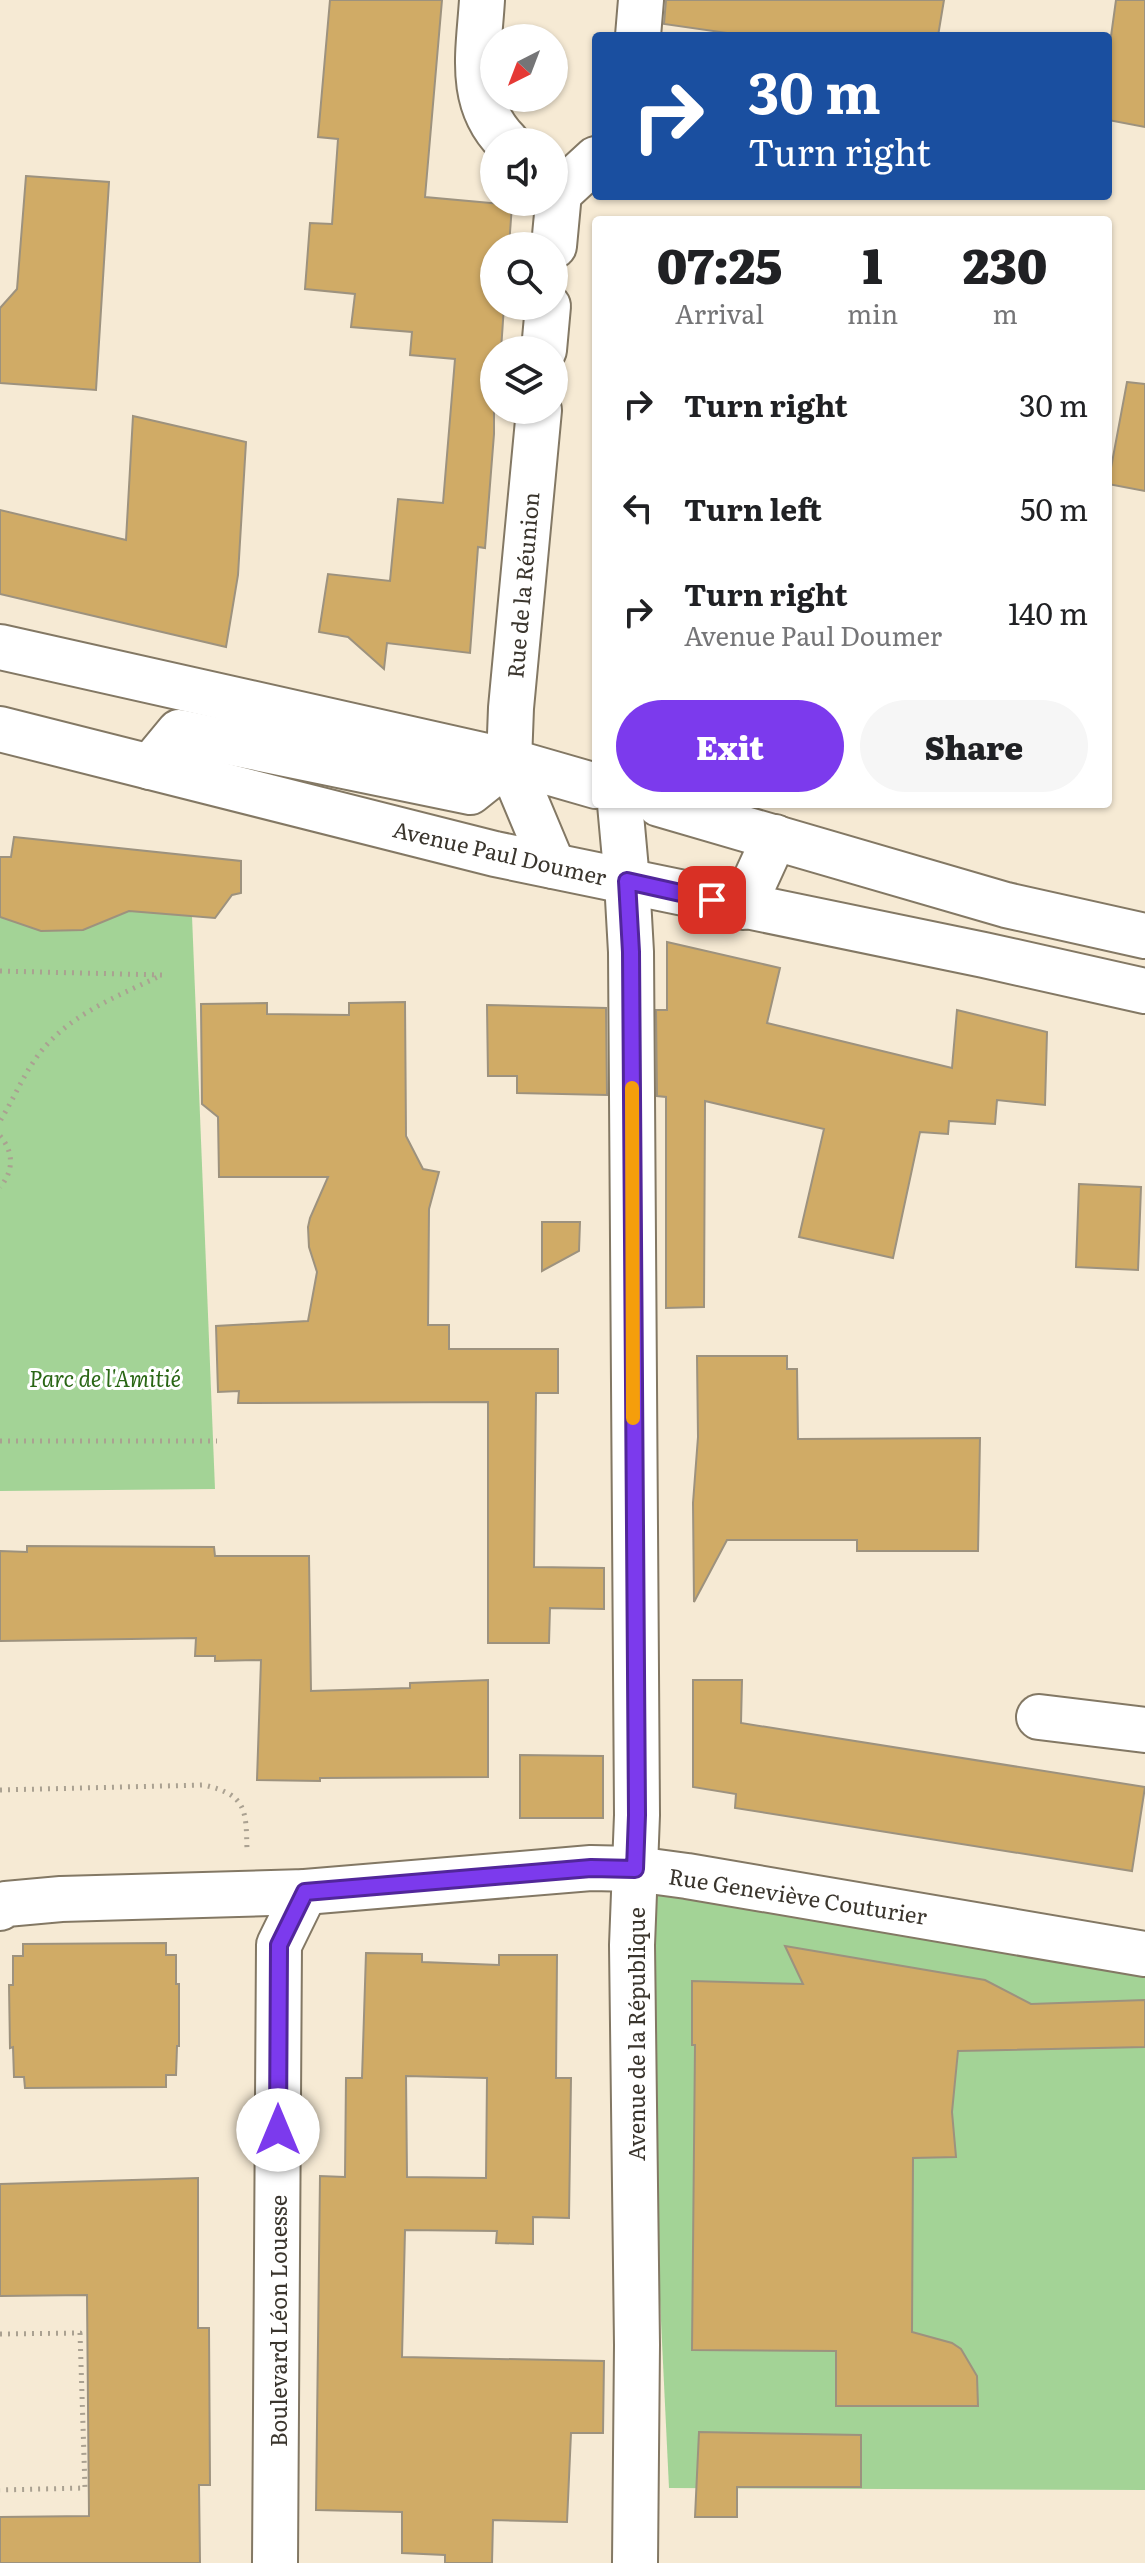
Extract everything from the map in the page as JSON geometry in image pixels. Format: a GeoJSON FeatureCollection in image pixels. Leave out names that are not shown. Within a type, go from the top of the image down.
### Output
{"type":"FeatureCollection","features":[{"type":"Feature","properties":{"kind":"street"},"geometry":{"type":"LineString","coordinates":[[482,0],[478,69],[482,106],[495,128]]}},
{"type":"Feature","properties":{"kind":"street"},"geometry":{"type":"LineString","coordinates":[[638,32],[641,0]]}},
{"type":"Feature","properties":{"kind":"street"},"geometry":{"type":"LineString","coordinates":[[568,181],[592,162]]}},
{"type":"Feature","properties":{"kind":"street","name":"Rue de la Réunion"},"geometry":{"type":"LineString","coordinates":[[509,761],[511,708],[538,424]]}},
{"type":"Feature","properties":{"kind":"street"},"geometry":{"type":"LineString","coordinates":[[0,647],[509,761],[592,785]]}},
{"type":"Feature","properties":{"kind":"street","name":"Avenue Paul Doumer"},"geometry":{"type":"LineString","coordinates":[[0,729],[495,854],[1145,991]]}},
{"type":"Feature","properties":{"kind":"street"},"geometry":{"type":"LineString","coordinates":[[150,767],[179,732],[470,792],[509,761]]}},
{"type":"Feature","properties":{"kind":"street"},"geometry":{"type":"LineString","coordinates":[[509,761],[553,866]]}},
{"type":"Feature","properties":{"kind":"street","name":"Avenue de la République"},"geometry":{"type":"LineString","coordinates":[[620,808],[631,952],[637,1815],[632,1945],[637,2329],[635,2563]]}},
{"type":"Feature","properties":{"kind":"street"},"geometry":{"type":"LineString","coordinates":[[673,808],[1006,905],[1145,936]]}},
{"type":"Feature","properties":{"kind":"street"},"geometry":{"type":"LineString","coordinates":[[743,907],[775,837]]}},
{"type":"Feature","properties":{"kind":"street"},"geometry":{"type":"LineString","coordinates":[[1039,1717],[1145,1730]]}},
{"type":"Feature","properties":{"kind":"street","name":"Rue Geneviève Couturier"},"geometry":{"type":"LineString","coordinates":[[0,1908],[6,1904],[61,1899],[305,1892],[591,1868],[635,1869],[1145,1954]]}},
{"type":"Feature","properties":{"kind":"street","name":"Boulevard Léon Louesse"},"geometry":{"type":"LineString","coordinates":[[275,2563],[279,1945],[305,1892]]}},
{"type":"Feature","properties":{"kind":"path"},"geometry":{"type":"LineString","coordinates":[[0,971],[162,975],[95,1007],[65,1027],[34,1061],[0,1121]]}},
{"type":"Feature","properties":{"kind":"path"},"geometry":{"type":"LineString","coordinates":[[0,1136],[9,1148],[11,1170],[0,1187]]}},
{"type":"Feature","properties":{"kind":"path"},"geometry":{"type":"LineString","coordinates":[[0,1441],[217,1441]]}},
{"type":"Feature","properties":{"kind":"path"},"geometry":{"type":"LineString","coordinates":[[0,1790],[204,1785],[226,1790],[241,1802],[246,1823],[247,1894]]}},
{"type":"Feature","properties":{"kind":"path"},"geometry":{"type":"LineString","coordinates":[[0,2334],[80,2333],[85,2488],[0,2490]]}},
{"type":"Feature","properties":{"kind":"green space","name":"Parc de l'Amitié"},"geometry":{"type":"Polygon","coordinates":[[[0,897],[192,916],[215,1489],[0,1491],[0,897]]]}},
{"type":"Feature","properties":{"kind":"green space"},"geometry":{"type":"Polygon","coordinates":[[[655,1893],[1145,1970],[1145,2490],[669,2488],[642,1924],[655,1893]]]}},
{"type":"Feature","properties":{"kind":"building"},"geometry":{"type":"Polygon","coordinates":[[[330,0],[442,0],[425,197],[480,202],[480,216],[511,216],[510,232],[480,232],[480,320],[503,320],[502,336],[480,336],[480,424],[494,424],[494,434],[485,548],[478,547],[470,653],[387,643],[384,669],[348,637],[319,632],[328,574],[390,581],[398,499],[443,503],[455,359],[410,355],[412,332],[351,327],[355,294],[305,289],[310,223],[332,224],[338,139],[318,137],[330,0]]]}},
{"type":"Feature","properties":{"kind":"building"},"geometry":{"type":"Polygon","coordinates":[[[666,0],[944,0],[939,32],[720,32],[664,24],[666,0]]]}},
{"type":"Feature","properties":{"kind":"building"},"geometry":{"type":"Polygon","coordinates":[[[1116,0],[1145,0],[1145,127],[1112,121],[1112,32],[1116,0]]]}},
{"type":"Feature","properties":{"kind":"building"},"geometry":{"type":"Polygon","coordinates":[[[26,176],[109,182],[96,390],[0,383],[0,308],[17,289],[26,176]]]}},
{"type":"Feature","properties":{"kind":"building"},"geometry":{"type":"Polygon","coordinates":[[[1127,382],[1145,384],[1145,491],[1112,485],[1112,463],[1127,382]]]}},
{"type":"Feature","properties":{"kind":"building"},"geometry":{"type":"Polygon","coordinates":[[[133,416],[246,442],[238,575],[226,647],[0,594],[0,510],[126,540],[133,416]]]}},
{"type":"Feature","properties":{"kind":"building"},"geometry":{"type":"Polygon","coordinates":[[[14,837],[241,861],[241,893],[232,895],[215,918],[129,911],[83,930],[41,931],[0,917],[0,857],[11,857],[14,837]]]}},
{"type":"Feature","properties":{"kind":"building"},"geometry":{"type":"Polygon","coordinates":[[[667,942],[780,968],[767,1023],[952,1068],[957,1010],[1047,1032],[1045,1105],[997,1100],[995,1124],[949,1121],[948,1134],[920,1132],[893,1258],[799,1237],[824,1129],[705,1101],[704,1307],[666,1308],[666,1097],[657,1096],[656,1010],[667,1010],[667,942]]]}},
{"type":"Feature","properties":{"kind":"building"},"geometry":{"type":"Polygon","coordinates":[[[405,1002],[406,1136],[423,1169],[439,1172],[429,1209],[428,1325],[449,1325],[449,1349],[558,1349],[558,1393],[536,1393],[534,1567],[604,1568],[604,1609],[550,1608],[549,1643],[488,1643],[488,1402],[238,1403],[239,1391],[218,1392],[216,1326],[308,1321],[317,1272],[309,1247],[308,1227],[328,1177],[219,1177],[218,1117],[202,1104],[201,1004],[267,1003],[267,1014],[349,1015],[349,1003],[405,1002]]]}},
{"type":"Feature","properties":{"kind":"building"},"geometry":{"type":"Polygon","coordinates":[[[487,1005],[606,1008],[607,1095],[517,1093],[517,1076],[488,1076],[487,1005]]]}},
{"type":"Feature","properties":{"kind":"building"},"geometry":{"type":"Polygon","coordinates":[[[1079,1184],[1141,1187],[1138,1270],[1076,1267],[1079,1184]]]}},
{"type":"Feature","properties":{"kind":"building"},"geometry":{"type":"Polygon","coordinates":[[[542,1222],[580,1222],[579,1251],[542,1271],[542,1222]]]}},
{"type":"Feature","properties":{"kind":"building"},"geometry":{"type":"Polygon","coordinates":[[[697,1356],[787,1356],[787,1369],[797,1369],[798,1439],[980,1438],[978,1551],[857,1551],[857,1540],[727,1540],[694,1602],[697,1356]]]}},
{"type":"Feature","properties":{"kind":"building"},"geometry":{"type":"Polygon","coordinates":[[[27,1546],[214,1547],[215,1556],[309,1556],[311,1691],[410,1688],[410,1683],[488,1680],[488,1777],[257,1780],[261,1660],[215,1661],[215,1656],[195,1656],[196,1638],[0,1641],[0,1551],[27,1552],[27,1546]]]}},
{"type":"Feature","properties":{"kind":"building"},"geometry":{"type":"Polygon","coordinates":[[[693,1680],[742,1680],[741,1723],[1145,1787],[1132,1871],[735,1808],[736,1794],[693,1787],[693,1680]]]}},
{"type":"Feature","properties":{"kind":"building"},"geometry":{"type":"Polygon","coordinates":[[[520,1755],[603,1756],[603,1818],[520,1818],[520,1755]]]}},
{"type":"Feature","properties":{"kind":"building"},"geometry":{"type":"Polygon","coordinates":[[[166,1943],[166,1955],[176,1955],[179,2046],[176,2075],[166,2075],[166,2087],[25,2088],[24,2077],[14,2077],[13,2047],[10,2048],[9,1985],[13,1985],[13,1956],[23,1956],[23,1944],[166,1943]]]}},
{"type":"Feature","properties":{"kind":"building"},"geometry":{"type":"Polygon","coordinates":[[[785,1946],[985,1980],[1031,2004],[1145,2000],[1145,2047],[958,2051],[952,2112],[956,2157],[913,2158],[912,2332],[952,2343],[961,2349],[977,2376],[978,2406],[836,2406],[836,2351],[692,2350],[695,2045],[692,2045],[692,1981],[803,1984],[785,1946]]]}},
{"type":"Feature","properties":{"kind":"building"},"geometry":{"type":"Polygon","coordinates":[[[366,1953],[422,1954],[422,1962],[499,1965],[499,1955],[557,1955],[556,2078],[571,2078],[569,2218],[533,2217],[533,2244],[496,2243],[497,2231],[405,2230],[402,2357],[604,2361],[603,2433],[571,2433],[567,2522],[493,2520],[492,2563],[445,2563],[445,2555],[402,2553],[402,2512],[316,2510],[320,2176],[345,2177],[346,2078],[362,2078],[366,1953]],[[406,2076],[407,2177],[486,2178],[487,2078],[406,2076]]]}},
{"type":"Feature","properties":{"kind":"building"},"geometry":{"type":"Polygon","coordinates":[[[198,2178],[198,2328],[209,2328],[210,2485],[199,2485],[200,2563],[0,2563],[0,2517],[89,2516],[87,2295],[0,2296],[0,2184],[198,2178]]]}},
{"type":"Feature","properties":{"kind":"building"},"geometry":{"type":"Polygon","coordinates":[[[699,2432],[861,2435],[861,2487],[737,2487],[737,2517],[695,2517],[699,2432]]]}},
{"type":"Feature","properties":{"kind":"slow traffic"},"geometry":{"type":"LineString","coordinates":[[632,1088],[633,1418]]}},
{"type":"Feature","properties":{"kind":"route"},"geometry":{"type":"LineString","coordinates":[[278,2130],[279,1945],[305,1892],[591,1868],[635,1869],[631,952],[627,881],[712,900]]}}]}
